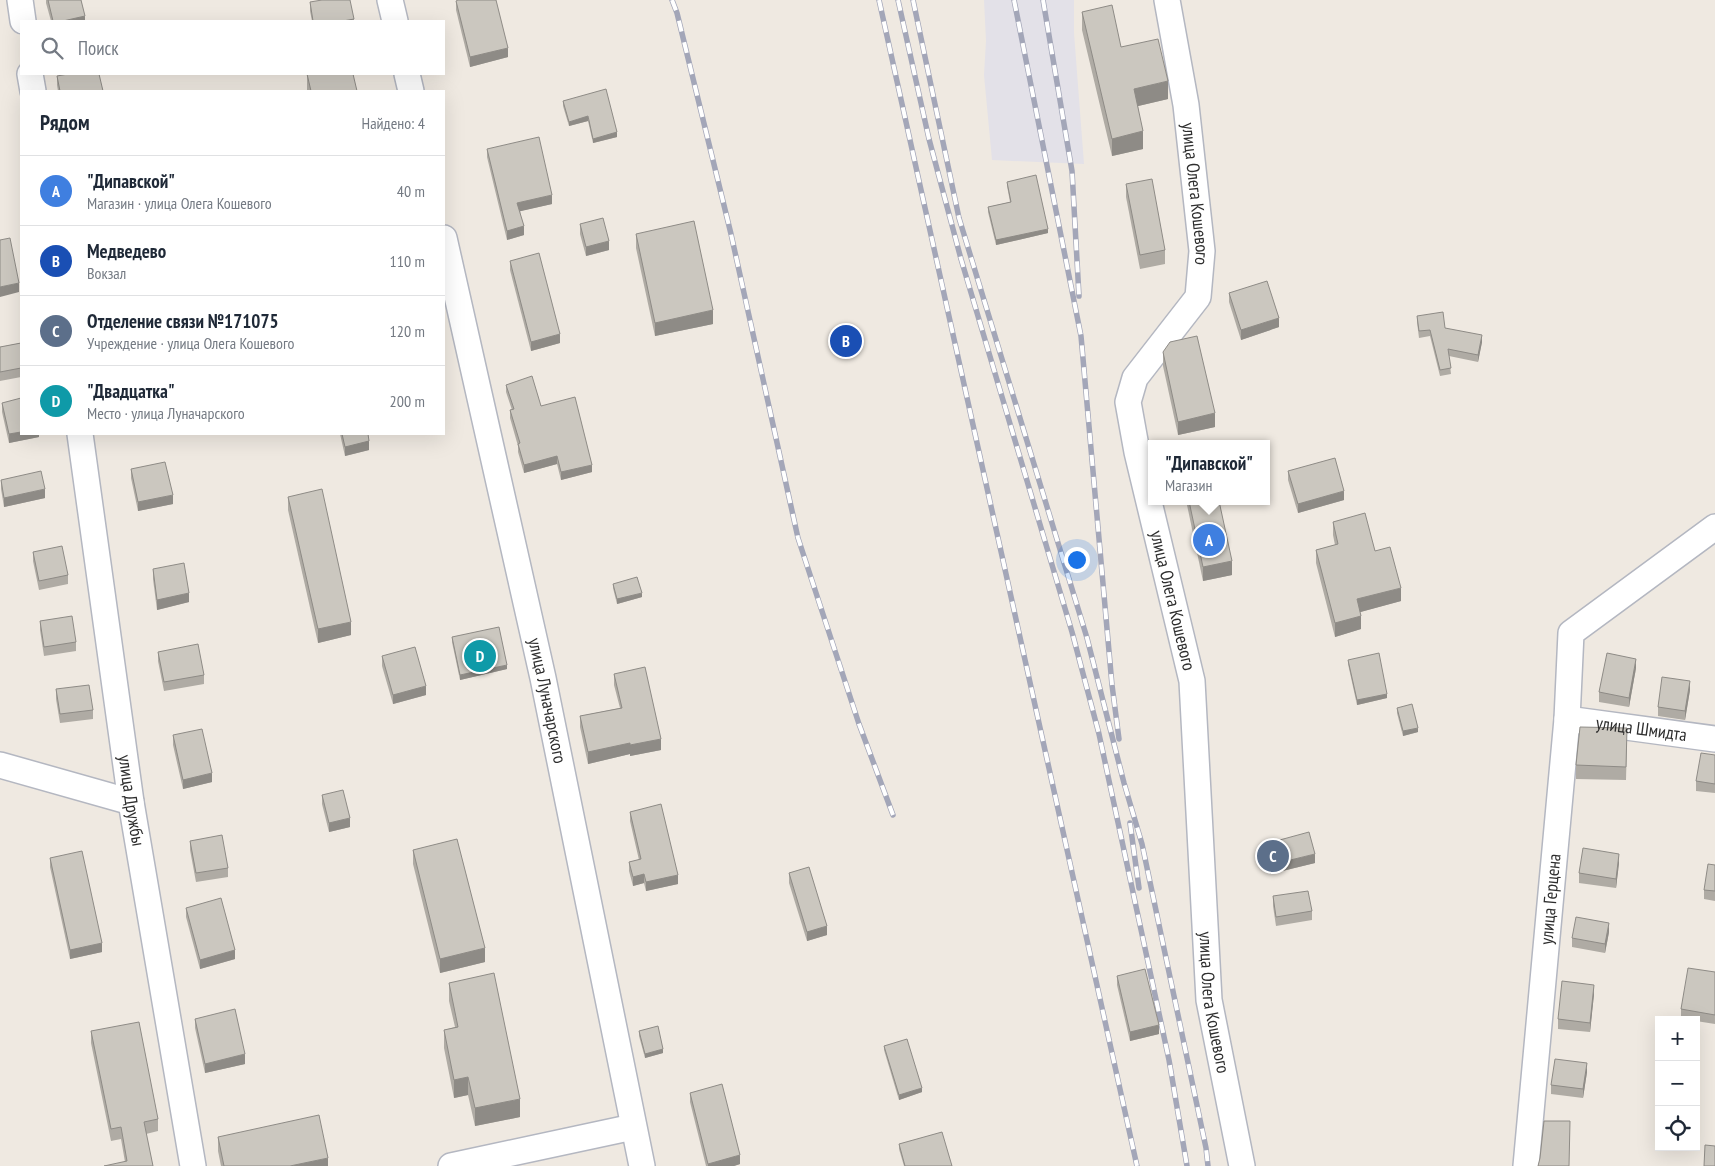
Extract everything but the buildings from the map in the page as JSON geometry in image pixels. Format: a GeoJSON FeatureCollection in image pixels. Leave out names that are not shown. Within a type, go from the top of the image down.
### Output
{"type":"FeatureCollection","features":[{"type":"Feature","properties":{"kind":"street"},"geometry":{"type":"LineString","coordinates":[[20,0],[23,20]]}},
{"type":"Feature","properties":{"kind":"street"},"geometry":{"type":"LineString","coordinates":[[390,0],[395,20]]}},
{"type":"Feature","properties":{"kind":"street","name":"улица Олега Кошевого"},"geometry":{"type":"LineString","coordinates":[[1148,501],[1136,452],[1128,402],[1135,378],[1198,297],[1202,251],[1186,105],[1167,0]]}},
{"type":"Feature","properties":{"kind":"street"},"geometry":{"type":"LineString","coordinates":[[30,75],[33,90]]}},
{"type":"Feature","properties":{"kind":"street"},"geometry":{"type":"LineString","coordinates":[[407,75],[411,90]]}},
{"type":"Feature","properties":{"kind":"street","name":"улица Луначарского"},"geometry":{"type":"LineString","coordinates":[[445,242],[542,678],[642,1166]]}},
{"type":"Feature","properties":{"kind":"street","name":"улица Дружбы"},"geometry":{"type":"LineString","coordinates":[[80,435],[131,802],[193,1166]]}},
{"type":"Feature","properties":{"kind":"street","name":"улица Олега Кошевого"},"geometry":{"type":"LineString","coordinates":[[1149,505],[1192,681],[1209,1000],[1242,1166]]}},
{"type":"Feature","properties":{"kind":"street","name":"улица Герцена"},"geometry":{"type":"LineString","coordinates":[[1526,1166],[1567,719],[1571,633],[1715,527]]}},
{"type":"Feature","properties":{"kind":"street","name":"улица Шмидта"},"geometry":{"type":"LineString","coordinates":[[1567,719],[1715,739]]}},
{"type":"Feature","properties":{"kind":"street"},"geometry":{"type":"LineString","coordinates":[[0,765],[131,802]]}},
{"type":"Feature","properties":{"kind":"street"},"geometry":{"type":"LineString","coordinates":[[451,1166],[633,1127]]}},
{"type":"Feature","properties":{"kind":"shaded area"},"geometry":{"type":"Polygon","coordinates":[[[984,0],[1074,0],[1074,33],[1084,164],[992,160],[984,75],[986,41],[984,0]]]}},
{"type":"Feature","properties":{"kind":"railway"},"geometry":{"type":"LineString","coordinates":[[672,0],[677,13],[731,234],[798,538],[859,724],[893,815]]}},
{"type":"Feature","properties":{"kind":"railway"},"geometry":{"type":"LineString","coordinates":[[879,0],[1137,1166]]}},
{"type":"Feature","properties":{"kind":"railway"},"geometry":{"type":"LineString","coordinates":[[898,0],[929,139],[961,259],[1072,632],[1099,734],[1169,1060],[1187,1166]]}},
{"type":"Feature","properties":{"kind":"railway"},"geometry":{"type":"LineString","coordinates":[[913,0],[959,218],[1087,638],[1124,783],[1142,844],[1206,1148],[1208,1166]]}},
{"type":"Feature","properties":{"kind":"railway"},"geometry":{"type":"LineString","coordinates":[[1014,0],[1081,336],[1112,685],[1119,739]]}},
{"type":"Feature","properties":{"kind":"railway"},"geometry":{"type":"LineString","coordinates":[[1043,0],[1072,171],[1079,296]]}},
{"type":"Feature","properties":{"kind":"railway"},"geometry":{"type":"LineString","coordinates":[[1130,823],[1139,888]]}},
{"type":"Feature","properties":{"kind":"place","name":"Медведево"},"geometry":{"type":"Point","coordinates":[846,341]}},
{"type":"Feature","properties":{"kind":"place","name":"\"Дипавской\""},"geometry":{"type":"Point","coordinates":[1209,540]}},
{"type":"Feature","properties":{"kind":"place","name":"\"Двадцатка\""},"geometry":{"type":"Point","coordinates":[480,656]}},
{"type":"Feature","properties":{"kind":"place","name":"Отделение связи №171075"},"geometry":{"type":"Point","coordinates":[1273,856]}}]}
